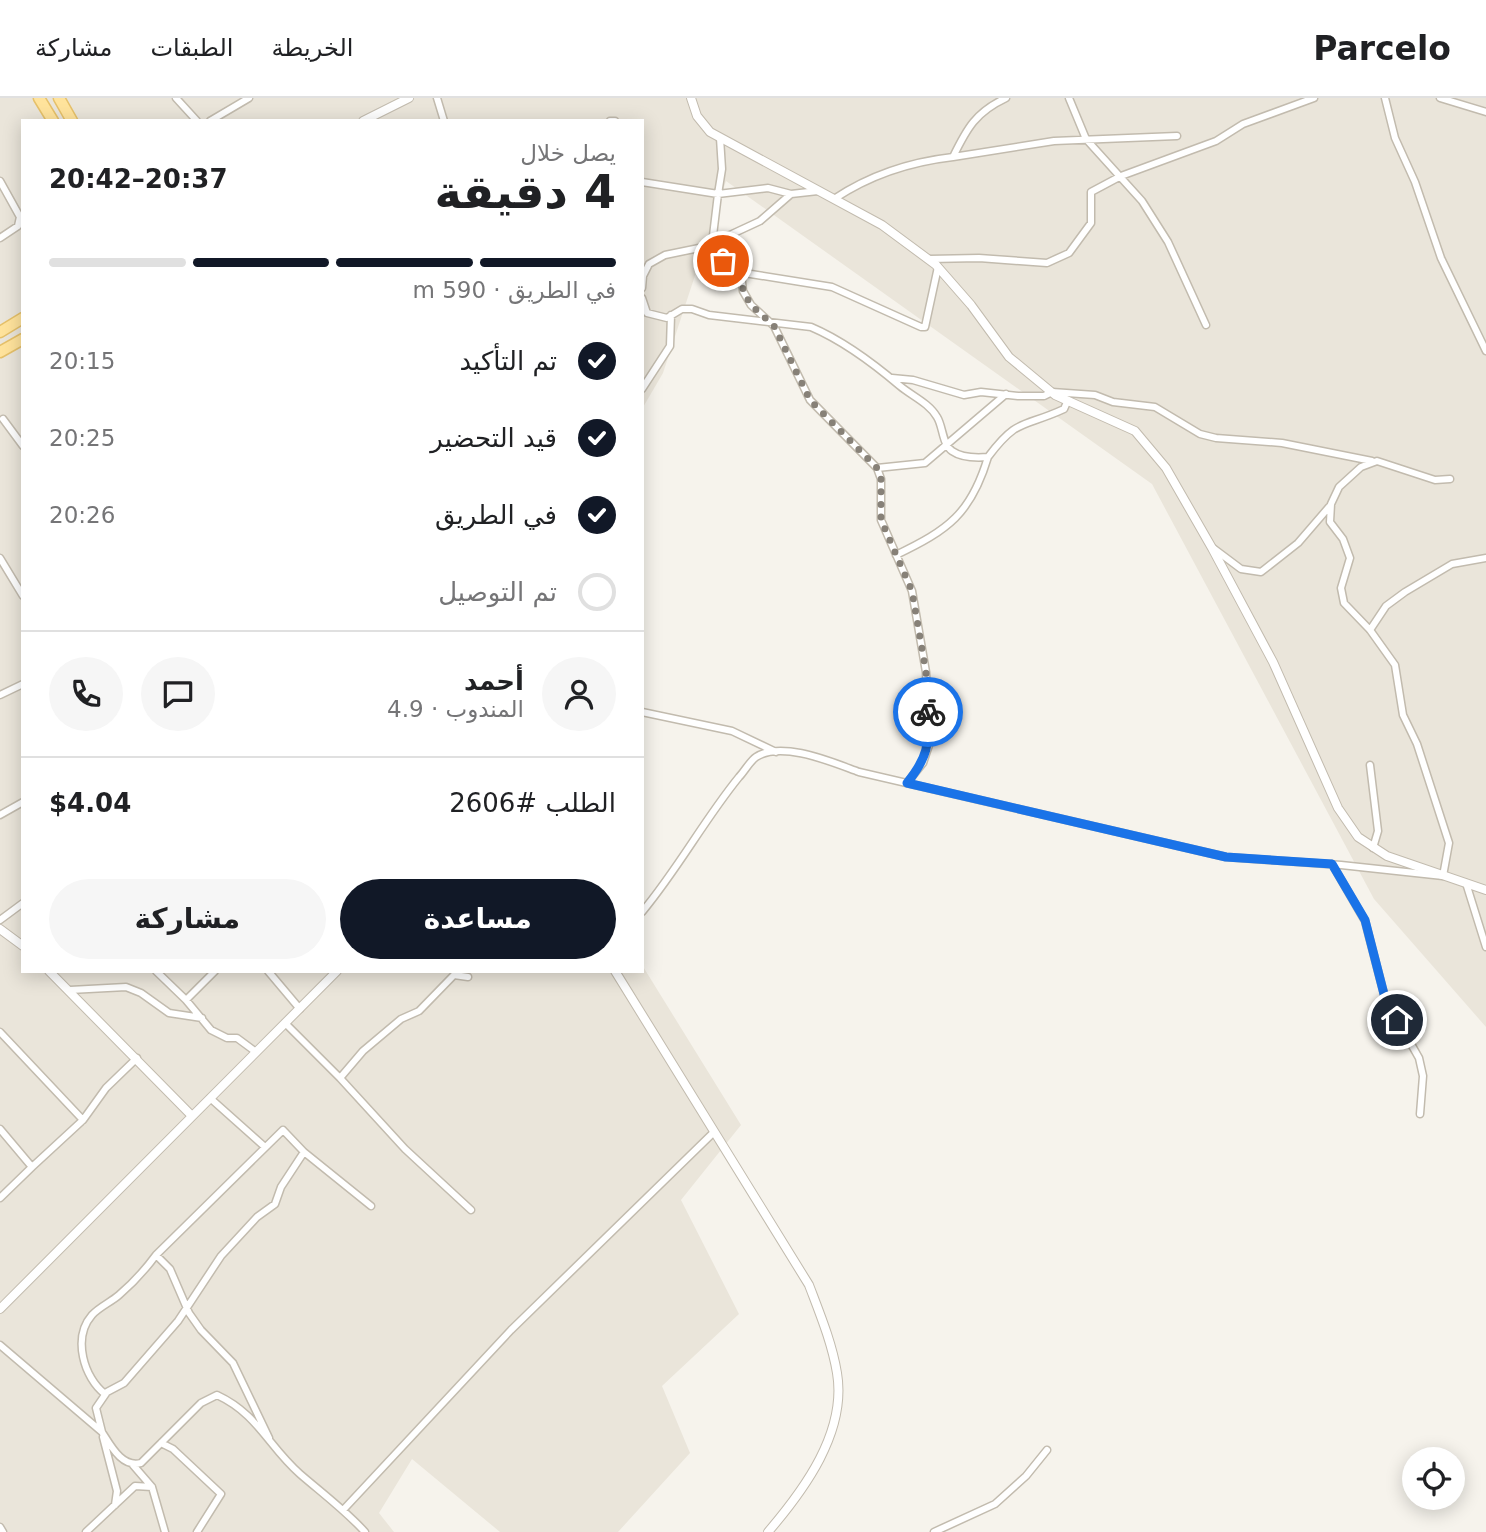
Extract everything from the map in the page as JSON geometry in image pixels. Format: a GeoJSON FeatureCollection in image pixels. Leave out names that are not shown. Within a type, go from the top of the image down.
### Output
{"type":"FeatureCollection","features":[{"type":"Feature","properties":{"kind":"main road"},"geometry":{"type":"LineString","coordinates":[[39,98],[53,119]]}},
{"type":"Feature","properties":{"kind":"main road"},"geometry":{"type":"LineString","coordinates":[[59,98],[71,119]]}},
{"type":"Feature","properties":{"kind":"main road"},"geometry":{"type":"LineString","coordinates":[[0,332],[21,319]]}},
{"type":"Feature","properties":{"kind":"main road"},"geometry":{"type":"LineString","coordinates":[[0,352],[21,340]]}},
{"type":"Feature","properties":{"kind":"street"},"geometry":{"type":"LineString","coordinates":[[176,98],[195,119]]}},
{"type":"Feature","properties":{"kind":"street"},"geometry":{"type":"LineString","coordinates":[[212,119],[249,98]]}},
{"type":"Feature","properties":{"kind":"street"},"geometry":{"type":"LineString","coordinates":[[367,119],[409,98]]}},
{"type":"Feature","properties":{"kind":"street"},"geometry":{"type":"LineString","coordinates":[[437,98],[443,119]]}},
{"type":"Feature","properties":{"kind":"street"},"geometry":{"type":"LineString","coordinates":[[691,98],[697,116],[710,132],[882,226],[929,259],[971,305],[1009,357],[1052,392],[1135,431],[1166,468],[1212,548],[1273,662],[1338,808],[1358,837],[1373,848],[1486,890]]}},
{"type":"Feature","properties":{"kind":"street"},"geometry":{"type":"LineString","coordinates":[[953,157],[968,125],[1006,98]]}},
{"type":"Feature","properties":{"kind":"street"},"geometry":{"type":"LineString","coordinates":[[1069,98],[1086,139],[1142,201],[1168,242],[1206,325]]}},
{"type":"Feature","properties":{"kind":"street"},"geometry":{"type":"LineString","coordinates":[[929,259],[979,258],[1046,263],[1069,253],[1091,223],[1091,192],[1121,176],[1216,141],[1243,124],[1314,98]]}},
{"type":"Feature","properties":{"kind":"street"},"geometry":{"type":"LineString","coordinates":[[1385,98],[1395,138],[1415,182],[1441,258],[1486,351]]}},
{"type":"Feature","properties":{"kind":"street"},"geometry":{"type":"LineString","coordinates":[[1440,98],[1486,111]]}},
{"type":"Feature","properties":{"kind":"street"},"geometry":{"type":"LineString","coordinates":[[834,199],[862,181],[928,160],[1086,139],[1177,136]]}},
{"type":"Feature","properties":{"kind":"street"},"geometry":{"type":"LineString","coordinates":[[720,138],[722,169],[712,243],[732,271],[742,275],[832,288],[906,322],[925,327],[938,267]]}},
{"type":"Feature","properties":{"kind":"street"},"geometry":{"type":"LineString","coordinates":[[0,181],[20,217],[18,226],[0,238]]}},
{"type":"Feature","properties":{"kind":"street"},"geometry":{"type":"LineString","coordinates":[[644,182],[718,194],[768,188],[791,194],[819,191]]}},
{"type":"Feature","properties":{"kind":"street"},"geometry":{"type":"LineString","coordinates":[[644,274],[649,264],[665,255],[712,243],[760,221],[791,194]]}},
{"type":"Feature","properties":{"kind":"street"},"geometry":{"type":"LineString","coordinates":[[723,239],[731,248],[742,275],[743,291],[751,305],[769,320],[810,400],[877,468],[881,479],[881,520],[912,591],[926,672],[929,745],[923,763],[907,783]]}},
{"type":"Feature","properties":{"kind":"street"},"geometry":{"type":"LineString","coordinates":[[644,304],[647,313],[657,317],[671,315],[682,309],[692,309],[709,315],[769,320],[810,327],[826,334],[892,378],[937,416],[946,444],[953,452],[962,456],[988,457]]}},
{"type":"Feature","properties":{"kind":"street"},"geometry":{"type":"LineString","coordinates":[[644,386],[670,346],[671,315]]}},
{"type":"Feature","properties":{"kind":"street"},"geometry":{"type":"LineString","coordinates":[[892,378],[913,380],[955,394],[1031,396],[1052,392],[1095,395],[1113,402],[1155,407],[1200,434],[1216,438],[1282,443],[1377,461],[1435,480],[1450,479]]}},
{"type":"Feature","properties":{"kind":"street"},"geometry":{"type":"LineString","coordinates":[[877,468],[925,463],[965,426],[985,415],[1006,394]]}},
{"type":"Feature","properties":{"kind":"street"},"geometry":{"type":"LineString","coordinates":[[896,555],[933,538],[953,523],[970,502],[988,457],[1003,436],[1016,425],[1044,418],[1064,409],[1068,400]]}},
{"type":"Feature","properties":{"kind":"street"},"geometry":{"type":"LineString","coordinates":[[3,419],[21,443]]}},
{"type":"Feature","properties":{"kind":"street"},"geometry":{"type":"LineString","coordinates":[[1212,548],[1241,569],[1261,572],[1298,543],[1331,506],[1339,488],[1361,467],[1377,461]]}},
{"type":"Feature","properties":{"kind":"street"},"geometry":{"type":"LineString","coordinates":[[1331,506],[1330,522],[1343,539],[1350,558],[1341,588],[1344,603],[1370,630],[1395,665],[1403,715],[1417,744],[1449,843],[1443,876]]}},
{"type":"Feature","properties":{"kind":"street"},"geometry":{"type":"LineString","coordinates":[[0,558],[21,593]]}},
{"type":"Feature","properties":{"kind":"street"},"geometry":{"type":"LineString","coordinates":[[1370,630],[1386,606],[1405,592],[1452,564],[1486,558]]}},
{"type":"Feature","properties":{"kind":"street"},"geometry":{"type":"LineString","coordinates":[[0,695],[21,685]]}},
{"type":"Feature","properties":{"kind":"street"},"geometry":{"type":"LineString","coordinates":[[644,712],[732,731],[776,752]]}},
{"type":"Feature","properties":{"kind":"street"},"geometry":{"type":"LineString","coordinates":[[644,909],[724,796],[756,757],[776,752],[807,754],[859,772],[1226,857],[1332,864],[1443,876]]}},
{"type":"Feature","properties":{"kind":"street"},"geometry":{"type":"LineString","coordinates":[[1370,765],[1378,831],[1373,848]]}},
{"type":"Feature","properties":{"kind":"street"},"geometry":{"type":"LineString","coordinates":[[0,815],[21,803]]}},
{"type":"Feature","properties":{"kind":"street"},"geometry":{"type":"LineString","coordinates":[[1332,864],[1365,920],[1385,998],[1419,1058],[1423,1076],[1420,1114]]}},
{"type":"Feature","properties":{"kind":"street"},"geometry":{"type":"LineString","coordinates":[[1466,883],[1486,947]]}},
{"type":"Feature","properties":{"kind":"street"},"geometry":{"type":"LineString","coordinates":[[0,920],[21,904]]}},
{"type":"Feature","properties":{"kind":"street"},"geometry":{"type":"LineString","coordinates":[[0,929],[21,945]]}},
{"type":"Feature","properties":{"kind":"street"},"geometry":{"type":"LineString","coordinates":[[52,973],[192,1116]]}},
{"type":"Feature","properties":{"kind":"street"},"geometry":{"type":"LineString","coordinates":[[158,973],[211,1030],[227,1038],[237,1038],[256,1052]]}},
{"type":"Feature","properties":{"kind":"street"},"geometry":{"type":"LineString","coordinates":[[186,1000],[213,973]]}},
{"type":"Feature","properties":{"kind":"street"},"geometry":{"type":"LineString","coordinates":[[270,973],[300,1009]]}},
{"type":"Feature","properties":{"kind":"street"},"geometry":{"type":"LineString","coordinates":[[0,1309],[335,973]]}},
{"type":"Feature","properties":{"kind":"street"},"geometry":{"type":"LineString","coordinates":[[616,973],[809,1285],[838,1375],[838,1411],[826,1447],[789,1507],[768,1532]]}},
{"type":"Feature","properties":{"kind":"street"},"geometry":{"type":"LineString","coordinates":[[340,1078],[363,1051],[401,1019],[419,1012],[454,975],[468,977]]}},
{"type":"Feature","properties":{"kind":"street"},"geometry":{"type":"LineString","coordinates":[[70,990],[126,987],[141,993],[169,1013],[202,1018]]}},
{"type":"Feature","properties":{"kind":"street"},"geometry":{"type":"LineString","coordinates":[[285,1023],[405,1149],[471,1210]]}},
{"type":"Feature","properties":{"kind":"street"},"geometry":{"type":"LineString","coordinates":[[0,1032],[83,1120]]}},
{"type":"Feature","properties":{"kind":"street"},"geometry":{"type":"LineString","coordinates":[[0,1198],[83,1120],[106,1088],[137,1058]]}},
{"type":"Feature","properties":{"kind":"street"},"geometry":{"type":"LineString","coordinates":[[210,1098],[265,1147]]}},
{"type":"Feature","properties":{"kind":"street"},"geometry":{"type":"LineString","coordinates":[[0,1129],[32,1167]]}},
{"type":"Feature","properties":{"kind":"street"},"geometry":{"type":"LineString","coordinates":[[106,1394],[94,1386],[82,1353],[83,1335],[91,1316],[117,1297],[283,1130],[304,1152],[371,1206]]}},
{"type":"Feature","properties":{"kind":"street"},"geometry":{"type":"LineString","coordinates":[[344,1509],[511,1330],[714,1132]]}},
{"type":"Feature","properties":{"kind":"street"},"geometry":{"type":"LineString","coordinates":[[115,1505],[117,1491],[96,1408],[106,1394],[124,1382],[187,1307],[221,1256],[257,1217],[275,1204],[281,1187],[304,1152]]}},
{"type":"Feature","properties":{"kind":"street"},"geometry":{"type":"LineString","coordinates":[[156,1255],[170,1269],[201,1330],[233,1363],[262,1418],[270,1441]]}},
{"type":"Feature","properties":{"kind":"street"},"geometry":{"type":"LineString","coordinates":[[0,1345],[102,1432],[115,1453],[132,1463],[152,1487],[165,1532]]}},
{"type":"Feature","properties":{"kind":"street"},"geometry":{"type":"LineString","coordinates":[[132,1463],[141,1463],[201,1403],[217,1395],[240,1406],[300,1474],[344,1509],[365,1532]]}},
{"type":"Feature","properties":{"kind":"street"},"geometry":{"type":"LineString","coordinates":[[161,1443],[173,1449],[221,1494],[197,1532]]}},
{"type":"Feature","properties":{"kind":"street"},"geometry":{"type":"LineString","coordinates":[[934,1532],[995,1504],[1047,1450]]}},
{"type":"Feature","properties":{"kind":"street"},"geometry":{"type":"LineString","coordinates":[[86,1532],[135,1486],[152,1487]]}},
{"type":"Feature","properties":{"kind":"street"},"geometry":{"type":"LineString","coordinates":[[0,1527],[3,1532]]}},
{"type":"Feature","properties":{"kind":"shaded area"},"geometry":{"type":"Polygon","coordinates":[[[0,98],[1486,98],[1486,1027],[1374,899],[1152,484],[726,181],[663,373],[644,406],[644,119],[21,119],[21,973],[644,973],[644,968],[741,1125],[681,1200],[739,1314],[662,1386],[690,1453],[618,1532],[500,1532],[412,1459],[379,1513],[394,1532],[0,1532],[0,98]]]}},
{"type":"Feature","properties":{"kind":"way so far"},"geometry":{"type":"LineString","coordinates":[[723,261],[732,271],[742,275],[743,291],[751,305],[774,326],[810,400],[877,468],[881,479],[881,520],[912,591],[926,672],[928,712]]}},
{"type":"Feature","properties":{"kind":"route"},"geometry":{"type":"LineString","coordinates":[[928,712],[929,745],[923,763],[907,783],[1035,810],[1226,857],[1332,864],[1365,920],[1385,998],[1397,1020]]}}]}
